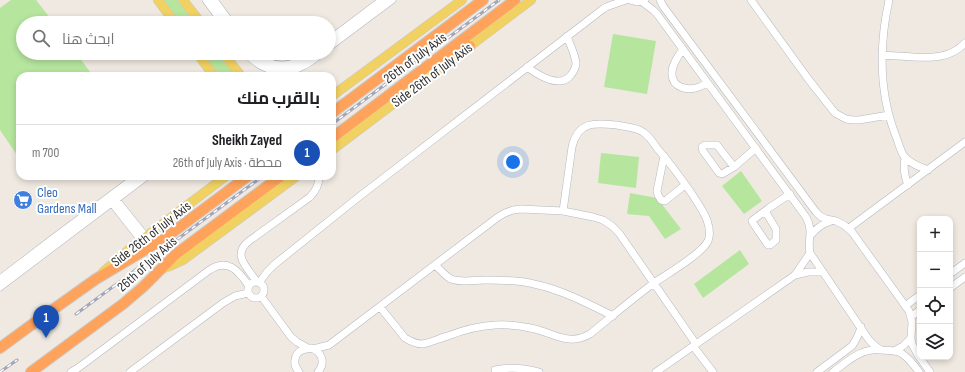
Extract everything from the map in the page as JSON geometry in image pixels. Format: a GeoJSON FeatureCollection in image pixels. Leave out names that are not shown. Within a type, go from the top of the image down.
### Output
{"type":"FeatureCollection","features":[{"type":"Feature","properties":{"kind":"highway","name":"26th of July Axis"},"geometry":{"type":"LineString","coordinates":[[336,110],[483,0]]}},
{"type":"Feature","properties":{"kind":"highway","name":"26th of July Axis"},"geometry":{"type":"LineString","coordinates":[[336,135],[515,0]]}},
{"type":"Feature","properties":{"kind":"highway"},"geometry":{"type":"LineString","coordinates":[[438,58],[470,46]]}},
{"type":"Feature","properties":{"kind":"highway","name":"26th of July Axis"},"geometry":{"type":"LineString","coordinates":[[0,348],[96,279],[165,238],[243,180]]}},
{"type":"Feature","properties":{"kind":"highway","name":"26th of July Axis"},"geometry":{"type":"LineString","coordinates":[[31,372],[123,304],[182,250],[276,180]]}},
{"type":"Feature","properties":{"kind":"main road"},"geometry":{"type":"LineString","coordinates":[[158,0],[170,16]]}},
{"type":"Feature","properties":{"kind":"main road"},"geometry":{"type":"LineString","coordinates":[[183,0],[196,16]]}},
{"type":"Feature","properties":{"kind":"main road"},"geometry":{"type":"LineString","coordinates":[[336,93],[462,0]]}},
{"type":"Feature","properties":{"kind":"main road","name":"Side 26th of July Axis"},"geometry":{"type":"LineString","coordinates":[[336,147],[531,0]]}},
{"type":"Feature","properties":{"kind":"main road"},"geometry":{"type":"LineString","coordinates":[[202,60],[211,72]]}},
{"type":"Feature","properties":{"kind":"main road"},"geometry":{"type":"LineString","coordinates":[[229,60],[237,72]]}},
{"type":"Feature","properties":{"kind":"main road"},"geometry":{"type":"LineString","coordinates":[[204,192],[213,180]]}},
{"type":"Feature","properties":{"kind":"main road","name":"Side 26th of July Axis"},"geometry":{"type":"LineString","coordinates":[[96,279],[122,255],[220,180]]}},
{"type":"Feature","properties":{"kind":"main road"},"geometry":{"type":"LineString","coordinates":[[161,269],[175,265],[183,260],[292,180]]}},
{"type":"Feature","properties":{"kind":"street"},"geometry":{"type":"LineString","coordinates":[[336,35],[382,0]]}},
{"type":"Feature","properties":{"kind":"street"},"geometry":{"type":"LineString","coordinates":[[336,42],[392,0]]}},
{"type":"Feature","properties":{"kind":"street"},"geometry":{"type":"LineString","coordinates":[[606,7],[611,0]]}},
{"type":"Feature","properties":{"kind":"street"},"geometry":{"type":"LineString","coordinates":[[130,372],[223,303],[248,290],[252,283],[258,282],[275,264],[360,196],[567,36],[606,7],[626,0]]}},
{"type":"Feature","properties":{"kind":"street"},"geometry":{"type":"LineString","coordinates":[[630,0],[637,2],[643,1],[657,14],[790,194],[809,223],[810,253],[860,328],[873,344],[882,350]]}},
{"type":"Feature","properties":{"kind":"street"},"geometry":{"type":"LineString","coordinates":[[660,0],[816,212],[826,219],[840,223],[849,228],[852,232],[905,306],[911,317],[912,328],[910,338],[917,353]]}},
{"type":"Feature","properties":{"kind":"street"},"geometry":{"type":"LineString","coordinates":[[751,0],[835,113],[846,119],[853,120],[889,114]]}},
{"type":"Feature","properties":{"kind":"street"},"geometry":{"type":"LineString","coordinates":[[889,0],[886,11],[882,55],[883,86],[894,132],[905,158],[904,171],[908,185]]}},
{"type":"Feature","properties":{"kind":"street"},"geometry":{"type":"LineString","coordinates":[[212,1],[220,16]]}},
{"type":"Feature","properties":{"kind":"street"},"geometry":{"type":"LineString","coordinates":[[212,1],[225,16]]}},
{"type":"Feature","properties":{"kind":"street"},"geometry":{"type":"LineString","coordinates":[[527,67],[540,76],[552,80],[558,81],[568,78],[574,71],[576,64],[567,36]]}},
{"type":"Feature","properties":{"kind":"street"},"geometry":{"type":"LineString","coordinates":[[882,55],[931,58],[939,57],[955,52],[965,43]]}},
{"type":"Feature","properties":{"kind":"street"},"geometry":{"type":"LineString","coordinates":[[682,49],[677,57],[672,74],[673,80],[676,84],[688,89],[699,87],[707,82]]}},
{"type":"Feature","properties":{"kind":"street"},"geometry":{"type":"LineString","coordinates":[[253,60],[256,63],[275,71],[289,71],[309,60]]}},
{"type":"Feature","properties":{"kind":"street"},"geometry":{"type":"LineString","coordinates":[[264,60],[278,65],[301,64],[305,60]]}},
{"type":"Feature","properties":{"kind":"street"},"geometry":{"type":"LineString","coordinates":[[380,307],[405,338],[422,344],[464,330],[503,325],[523,326],[565,339],[580,339],[590,334],[654,283],[699,252],[708,242],[709,238],[709,228],[705,215],[700,206],[664,156],[648,137],[644,133],[635,129],[597,123],[591,124],[582,129],[576,136],[572,148],[563,211]]}},
{"type":"Feature","properties":{"kind":"street"},"geometry":{"type":"LineString","coordinates":[[849,228],[965,142]]}},
{"type":"Feature","properties":{"kind":"street"},"geometry":{"type":"LineString","coordinates":[[734,167],[717,145],[705,145],[702,147],[703,151],[721,174],[724,174],[734,167],[756,148]]}},
{"type":"Feature","properties":{"kind":"street"},"geometry":{"type":"LineString","coordinates":[[664,156],[657,191],[661,200],[665,201],[685,184]]}},
{"type":"Feature","properties":{"kind":"street"},"geometry":{"type":"LineString","coordinates":[[905,158],[928,170]]}},
{"type":"Feature","properties":{"kind":"street"},"geometry":{"type":"LineString","coordinates":[[0,287],[132,180]]}},
{"type":"Feature","properties":{"kind":"street"},"geometry":{"type":"LineString","coordinates":[[0,280],[112,198],[141,180]]}},
{"type":"Feature","properties":{"kind":"street"},"geometry":{"type":"LineString","coordinates":[[71,372],[217,265],[225,265],[237,271],[244,280],[252,297],[259,298],[264,292],[263,286],[258,282],[241,260],[242,249],[249,241],[310,197],[316,189],[319,180]]}},
{"type":"Feature","properties":{"kind":"street"},"geometry":{"type":"LineString","coordinates":[[764,211],[790,194]]}},
{"type":"Feature","properties":{"kind":"street"},"geometry":{"type":"LineString","coordinates":[[112,198],[143,239]]}},
{"type":"Feature","properties":{"kind":"street"},"geometry":{"type":"LineString","coordinates":[[291,372],[300,351],[329,345],[498,217],[513,210],[521,209],[563,211],[603,220],[612,226],[619,233],[654,283],[713,372]]}},
{"type":"Feature","properties":{"kind":"street"},"geometry":{"type":"LineString","coordinates":[[810,236],[813,231],[831,221]]}},
{"type":"Feature","properties":{"kind":"street"},"geometry":{"type":"LineString","coordinates":[[656,372],[795,275],[810,253]]}},
{"type":"Feature","properties":{"kind":"street"},"geometry":{"type":"LineString","coordinates":[[953,272],[965,263]]}},
{"type":"Feature","properties":{"kind":"street"},"geometry":{"type":"LineString","coordinates":[[435,265],[450,278],[457,280],[503,280],[541,285],[569,295],[613,316]]}},
{"type":"Feature","properties":{"kind":"street"},"geometry":{"type":"LineString","coordinates":[[795,275],[808,272],[823,272]]}},
{"type":"Feature","properties":{"kind":"street"},"geometry":{"type":"LineString","coordinates":[[953,286],[965,277]]}},
{"type":"Feature","properties":{"kind":"street"},"geometry":{"type":"LineString","coordinates":[[261,296],[291,337],[297,342],[314,349],[320,354],[321,368]]}},
{"type":"Feature","properties":{"kind":"street"},"geometry":{"type":"LineString","coordinates":[[905,306],[917,297]]}},
{"type":"Feature","properties":{"kind":"street"},"geometry":{"type":"LineString","coordinates":[[911,317],[917,312]]}},
{"type":"Feature","properties":{"kind":"street"},"geometry":{"type":"LineString","coordinates":[[817,372],[852,346],[859,334],[860,328]]}},
{"type":"Feature","properties":{"kind":"street"},"geometry":{"type":"LineString","coordinates":[[291,337],[295,367],[299,372]]}},
{"type":"Feature","properties":{"kind":"street"},"geometry":{"type":"LineString","coordinates":[[833,372],[849,360],[864,352],[894,350],[903,346],[910,338]]}},
{"type":"Feature","properties":{"kind":"street"},"geometry":{"type":"LineString","coordinates":[[321,368],[329,345]]}},
{"type":"Feature","properties":{"kind":"street"},"geometry":{"type":"LineString","coordinates":[[894,350],[910,360],[919,372]]}},
{"type":"Feature","properties":{"kind":"street"},"geometry":{"type":"LineString","coordinates":[[843,353],[849,360]]}},
{"type":"Feature","properties":{"kind":"street"},"geometry":{"type":"LineString","coordinates":[[910,360],[913,354],[917,355]]}},
{"type":"Feature","properties":{"kind":"street"},"geometry":{"type":"LineString","coordinates":[[922,360],[930,372]]}},
{"type":"Feature","properties":{"kind":"street"},"geometry":{"type":"LineString","coordinates":[[496,370],[504,368],[521,368],[539,372]]}},
{"type":"Feature","properties":{"kind":"green space"},"geometry":{"type":"Polygon","coordinates":[[[11,0],[36,0],[49,16],[16,16],[16,60],[81,60],[90,72],[16,72],[16,154],[0,130],[0,8],[11,0]]]}},
{"type":"Feature","properties":{"kind":"green space"},"geometry":{"type":"Polygon","coordinates":[[[161,0],[178,0],[191,16],[174,16],[161,0]]]}},
{"type":"Feature","properties":{"kind":"green space"},"geometry":{"type":"Polygon","coordinates":[[[613,34],[656,41],[647,94],[604,87],[613,34]]]}},
{"type":"Feature","properties":{"kind":"green space"},"geometry":{"type":"Polygon","coordinates":[[[207,60],[223,60],[233,72],[217,72],[207,60]]]}},
{"type":"Feature","properties":{"kind":"green space"},"geometry":{"type":"Polygon","coordinates":[[[601,153],[639,157],[636,188],[598,183],[601,153]]]}},
{"type":"Feature","properties":{"kind":"green space"},"geometry":{"type":"Polygon","coordinates":[[[741,171],[762,201],[744,214],[722,186],[741,171]]]}},
{"type":"Feature","properties":{"kind":"green space"},"geometry":{"type":"Polygon","coordinates":[[[630,193],[657,198],[681,229],[665,239],[649,216],[627,214],[630,193]]]}},
{"type":"Feature","properties":{"kind":"green space"},"geometry":{"type":"Polygon","coordinates":[[[740,250],[749,264],[703,298],[694,284],[740,250]]]}},
{"type":"Feature","properties":{"kind":"railway"},"geometry":{"type":"LineString","coordinates":[[336,121],[499,0]]}},
{"type":"Feature","properties":{"kind":"railway"},"geometry":{"type":"LineString","coordinates":[[76,314],[258,180]]}},
{"type":"Feature","properties":{"kind":"railway"},"geometry":{"type":"LineString","coordinates":[[0,372],[17,360]]}},
{"type":"Feature","properties":{"kind":"place","name":"Cleo Gardens Mall"},"geometry":{"type":"Point","coordinates":[23,200]}},
{"type":"Feature","properties":{"kind":"place","name":"Sheikh Zayed"},"geometry":{"type":"Point","coordinates":[46,338]}}]}
